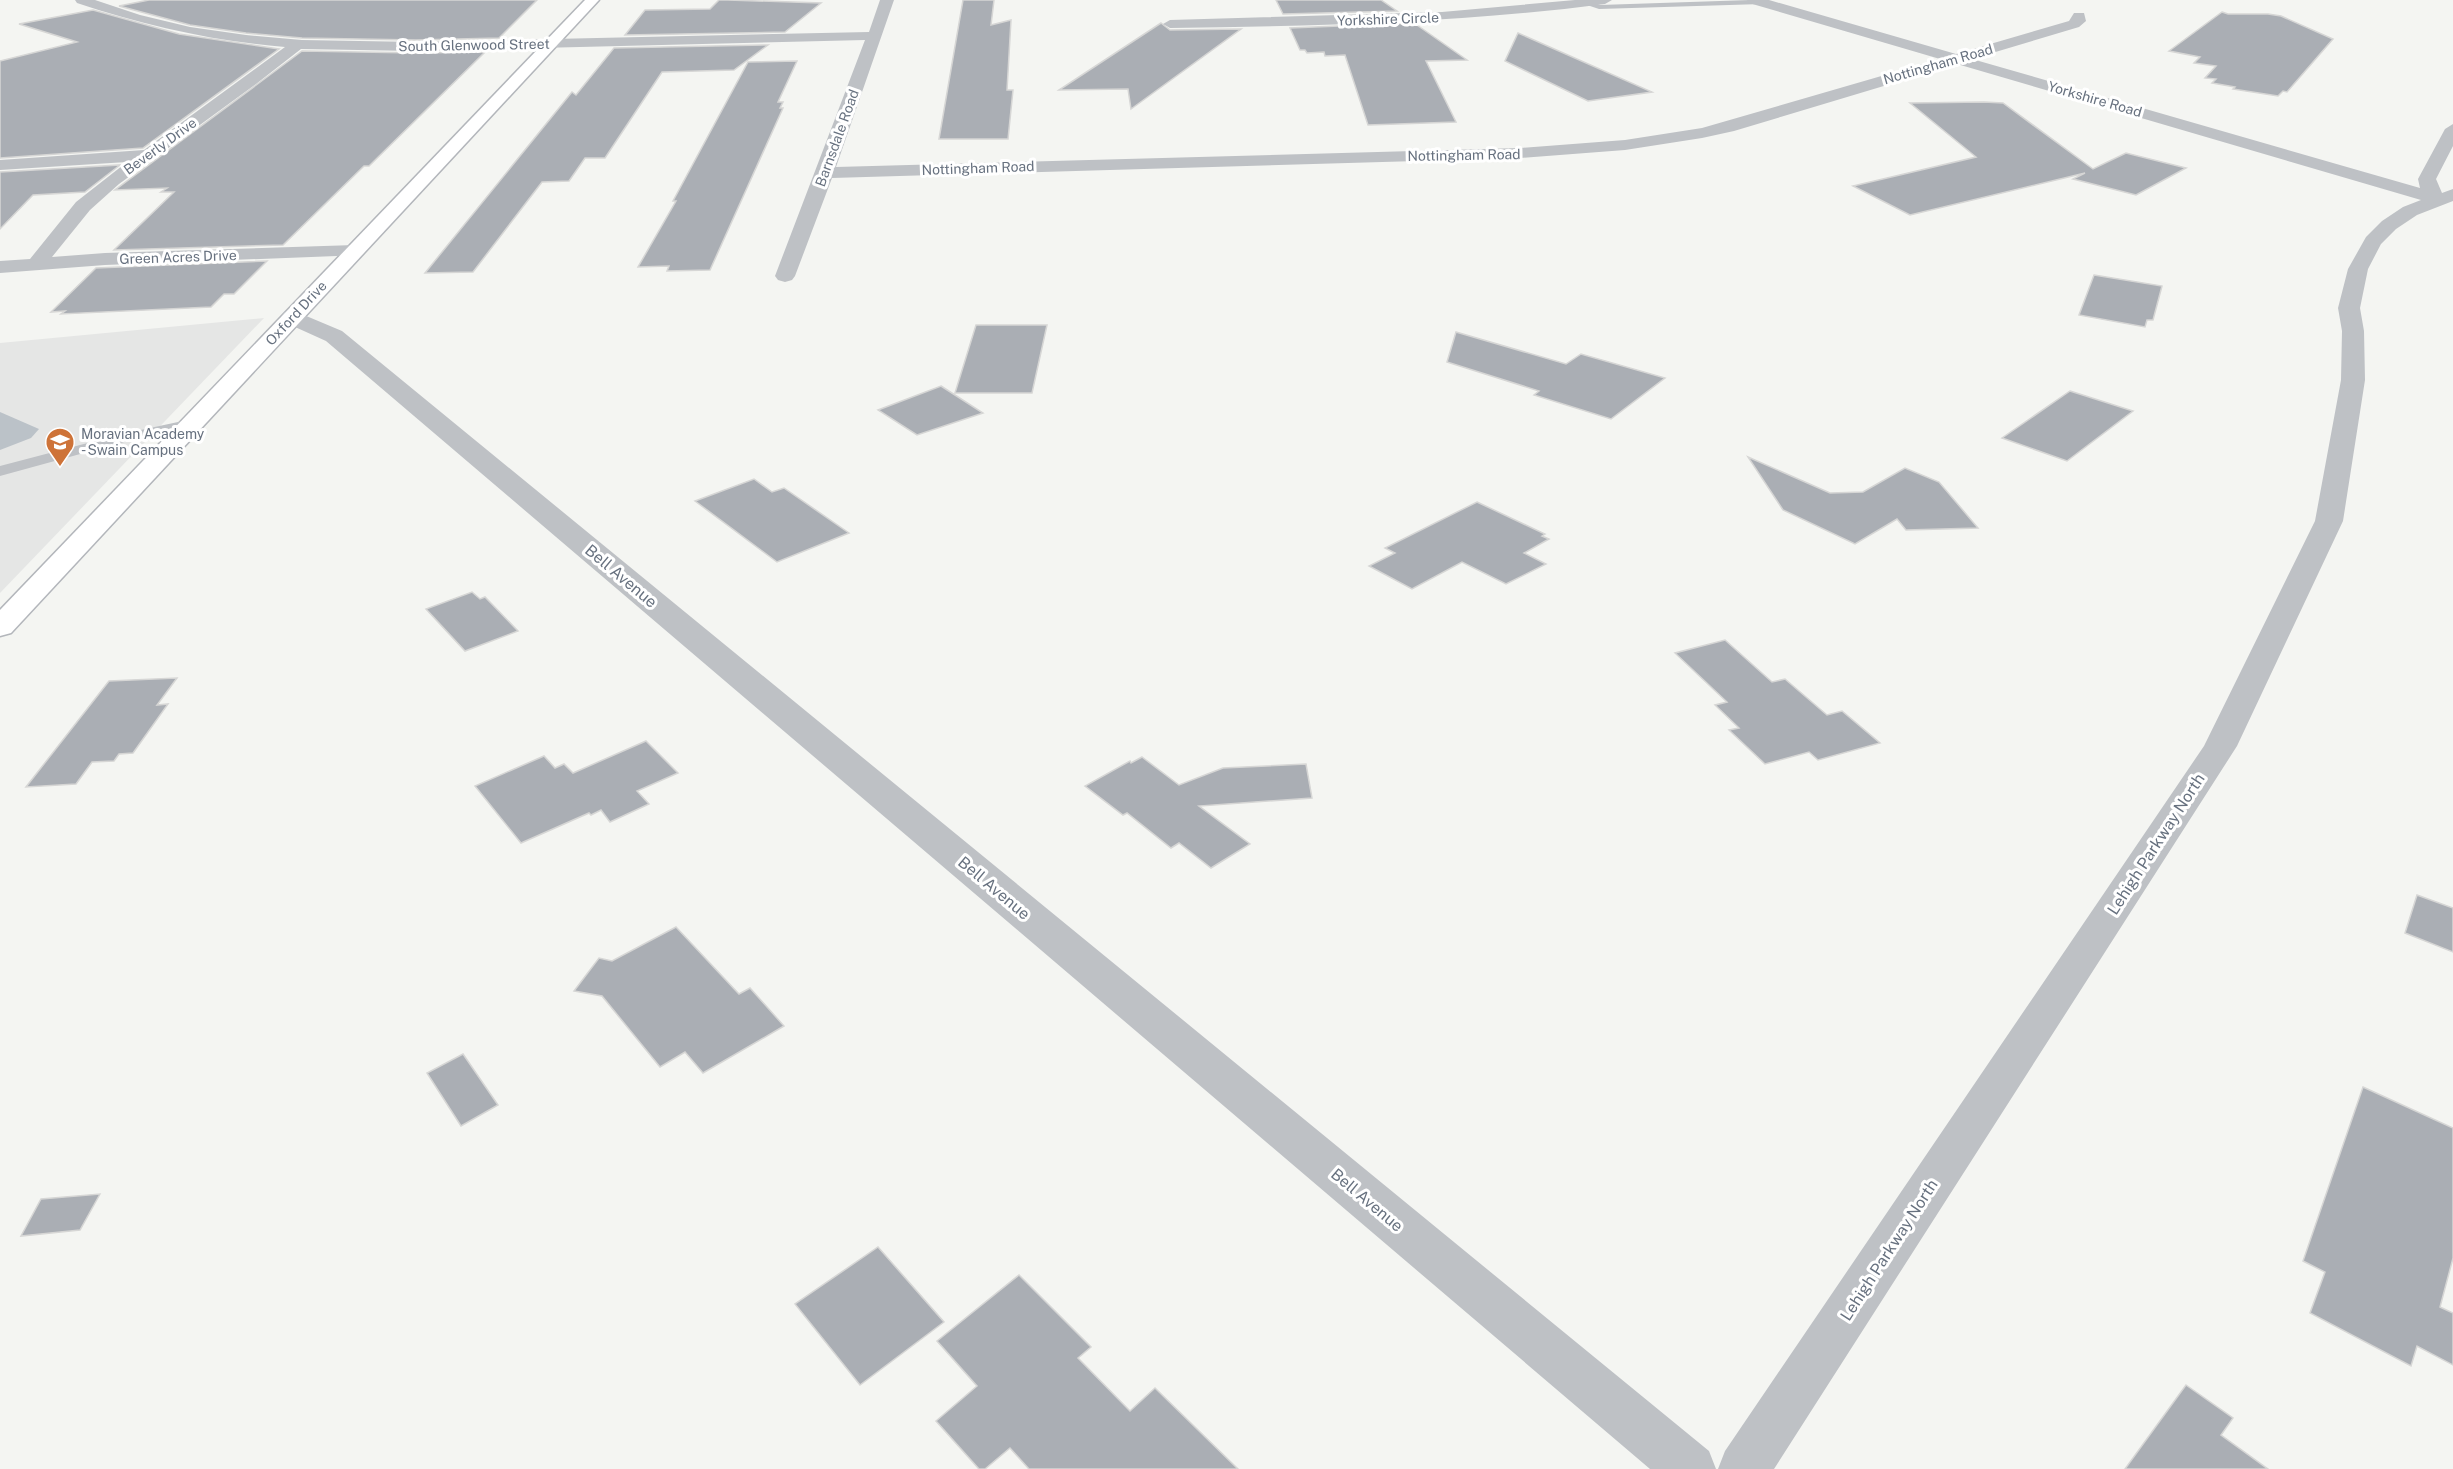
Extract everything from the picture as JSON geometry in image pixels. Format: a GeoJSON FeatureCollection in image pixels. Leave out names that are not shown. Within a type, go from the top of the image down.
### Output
{"type":"FeatureCollection","features":[{"type":"Feature","properties":{"kind":"main road","name":"Oxford Drive"},"geometry":{"type":"LineString","coordinates":[[0,627],[592,0]]}},
{"type":"Feature","properties":{"kind":"street","name":"South Glenwood Street"},"geometry":{"type":"LineString","coordinates":[[82,0],[122,16],[171,29],[298,44],[391,46],[873,36]]}},
{"type":"Feature","properties":{"kind":"street","name":"Barnsdale Road"},"geometry":{"type":"LineString","coordinates":[[785,276],[887,0]]}},
{"type":"Feature","properties":{"kind":"street","name":"Yorkshire Circle"},"geometry":{"type":"LineString","coordinates":[[1170,24],[1430,17],[1605,0]]}},
{"type":"Feature","properties":{"kind":"street","name":"Yorkshire Road"},"geometry":{"type":"LineString","coordinates":[[1758,1],[2445,197]]}},
{"type":"Feature","properties":{"kind":"street","name":"Nottingham Road"},"geometry":{"type":"LineString","coordinates":[[825,172],[1521,153],[1613,147],[1694,135],[1728,127],[2074,24],[2079,21],[2079,16]]}},
{"type":"Feature","properties":{"kind":"street","name":"Beverly Drive"},"geometry":{"type":"LineString","coordinates":[[36,264],[83,206],[147,154],[251,81],[298,44]]}},
{"type":"Feature","properties":{"kind":"street"},"geometry":{"type":"LineString","coordinates":[[2445,197],[2429,188],[2427,179],[2453,129]]}},
{"type":"Feature","properties":{"kind":"street"},"geometry":{"type":"LineString","coordinates":[[0,165],[147,154]]}},
{"type":"Feature","properties":{"kind":"street","name":"Lehigh Parkway North"},"geometry":{"type":"LineString","coordinates":[[1744,1469],[2220,746],[2329,521],[2353,380],[2353,331],[2349,308],[2358,269],[2373,241],[2389,225],[2410,211],[2445,197]]}},
{"type":"Feature","properties":{"kind":"street","name":"Green Acres Drive"},"geometry":{"type":"LineString","coordinates":[[0,267],[355,251]]}},
{"type":"Feature","properties":{"kind":"street","name":"Bell Avenue"},"geometry":{"type":"LineString","coordinates":[[292,317],[334,336],[1690,1469]]}},
{"type":"Feature","properties":{"kind":"lane"},"geometry":{"type":"LineString","coordinates":[[1587,2],[1599,7],[1758,1]]}},
{"type":"Feature","properties":{"kind":"lane"},"geometry":{"type":"LineString","coordinates":[[0,471],[122,438],[192,423]]}},
{"type":"Feature","properties":{"kind":"shaded area","name":"Moravian Academy - Swain Campus"},"geometry":{"type":"Polygon","coordinates":[[[264,318],[0,593],[0,343],[264,318]]]}},
{"type":"Feature","properties":{"kind":"shaded area"},"geometry":{"type":"Polygon","coordinates":[[[0,412],[39,429],[31,438],[0,450],[0,412]]]}},
{"type":"Feature","properties":{"kind":"building"},"geometry":{"type":"Polygon","coordinates":[[[149,0],[537,0],[499,38],[416,40],[302,38],[246,33],[190,25],[119,6],[149,0]]]}},
{"type":"Feature","properties":{"kind":"building"},"geometry":{"type":"Polygon","coordinates":[[[719,0],[821,3],[785,32],[625,35],[645,10],[710,9],[719,0]]]}},
{"type":"Feature","properties":{"kind":"building"},"geometry":{"type":"Polygon","coordinates":[[[963,0],[994,0],[991,25],[1011,20],[1007,90],[1013,90],[1008,139],[939,139],[963,0]]]}},
{"type":"Feature","properties":{"kind":"building"},"geometry":{"type":"Polygon","coordinates":[[[1276,0],[1381,0],[1397,11],[1283,14],[1276,0]]]}},
{"type":"Feature","properties":{"kind":"building"},"geometry":{"type":"Polygon","coordinates":[[[93,10],[179,34],[279,49],[143,148],[0,158],[0,61],[77,42],[19,24],[93,10]]]}},
{"type":"Feature","properties":{"kind":"building"},"geometry":{"type":"Polygon","coordinates":[[[2222,12],[2281,16],[2333,39],[2287,92],[2283,91],[2278,96],[2233,89],[2235,87],[2212,83],[2216,79],[2205,78],[2216,66],[2194,63],[2200,57],[2169,51],[2222,12]]]}},
{"type":"Feature","properties":{"kind":"building"},"geometry":{"type":"Polygon","coordinates":[[[1161,23],[1170,30],[1241,29],[1131,109],[1128,89],[1059,90],[1161,23]]]}},
{"type":"Feature","properties":{"kind":"building"},"geometry":{"type":"Polygon","coordinates":[[[1414,23],[1467,60],[1426,61],[1456,122],[1368,125],[1345,55],[1325,56],[1324,52],[1307,53],[1305,50],[1300,50],[1290,28],[1414,23]]]}},
{"type":"Feature","properties":{"kind":"building"},"geometry":{"type":"Polygon","coordinates":[[[1518,33],[1652,92],[1588,101],[1505,61],[1518,33]]]}},
{"type":"Feature","properties":{"kind":"building"},"geometry":{"type":"Polygon","coordinates":[[[768,45],[734,70],[662,72],[605,158],[585,158],[569,181],[542,182],[473,272],[425,273],[572,92],[576,95],[614,48],[768,45]]]}},
{"type":"Feature","properties":{"kind":"building"},"geometry":{"type":"Polygon","coordinates":[[[302,51],[485,52],[369,166],[364,166],[283,245],[114,250],[174,192],[161,192],[167,188],[115,190],[302,51]]]}},
{"type":"Feature","properties":{"kind":"building"},"geometry":{"type":"Polygon","coordinates":[[[797,61],[778,102],[783,102],[780,108],[783,108],[710,270],[667,271],[669,266],[638,267],[676,201],[673,201],[748,62],[797,61]]]}},
{"type":"Feature","properties":{"kind":"building"},"geometry":{"type":"Polygon","coordinates":[[[1910,103],[2003,103],[2093,169],[2126,153],[2186,168],[2136,195],[2073,179],[2085,173],[1910,215],[1853,186],[1976,157],[1910,103]]]}},
{"type":"Feature","properties":{"kind":"building"},"geometry":{"type":"Polygon","coordinates":[[[120,165],[85,192],[33,195],[0,229],[0,172],[120,165]]]}},
{"type":"Feature","properties":{"kind":"building"},"geometry":{"type":"Polygon","coordinates":[[[267,261],[234,294],[224,294],[211,307],[61,314],[65,311],[51,312],[96,268],[267,261]]]}},
{"type":"Feature","properties":{"kind":"building"},"geometry":{"type":"Polygon","coordinates":[[[2094,275],[2162,286],[2153,320],[2147,320],[2145,327],[2079,315],[2094,275]]]}},
{"type":"Feature","properties":{"kind":"building"},"geometry":{"type":"Polygon","coordinates":[[[976,325],[1047,325],[1032,393],[955,393],[976,325]]]}},
{"type":"Feature","properties":{"kind":"building"},"geometry":{"type":"Polygon","coordinates":[[[1456,332],[1566,364],[1581,354],[1665,378],[1611,419],[1534,395],[1539,391],[1447,362],[1456,332]]]}},
{"type":"Feature","properties":{"kind":"building"},"geometry":{"type":"Polygon","coordinates":[[[941,386],[983,413],[917,435],[878,410],[941,386]]]}},
{"type":"Feature","properties":{"kind":"building"},"geometry":{"type":"Polygon","coordinates":[[[2070,391],[2133,411],[2067,461],[2002,438],[2070,391]]]}},
{"type":"Feature","properties":{"kind":"building"},"geometry":{"type":"Polygon","coordinates":[[[1748,457],[1830,493],[1863,492],[1905,468],[1939,482],[1978,528],[1906,530],[1897,519],[1855,544],[1783,510],[1748,457]]]}},
{"type":"Feature","properties":{"kind":"building"},"geometry":{"type":"Polygon","coordinates":[[[754,479],[772,492],[784,488],[849,533],[777,562],[695,501],[754,479]]]}},
{"type":"Feature","properties":{"kind":"building"},"geometry":{"type":"Polygon","coordinates":[[[1477,502],[1545,534],[1542,536],[1549,539],[1524,553],[1546,564],[1506,584],[1462,562],[1412,589],[1369,566],[1395,553],[1385,548],[1477,502]]]}},
{"type":"Feature","properties":{"kind":"building"},"geometry":{"type":"Polygon","coordinates":[[[472,592],[480,599],[485,597],[518,631],[465,651],[426,609],[472,592]]]}},
{"type":"Feature","properties":{"kind":"building"},"geometry":{"type":"Polygon","coordinates":[[[1725,640],[1772,682],[1785,679],[1827,715],[1842,711],[1880,743],[1818,760],[1809,752],[1765,764],[1729,730],[1739,728],[1715,705],[1727,702],[1675,653],[1725,640]]]}},
{"type":"Feature","properties":{"kind":"building"},"geometry":{"type":"Polygon","coordinates":[[[177,678],[157,705],[168,704],[133,753],[119,754],[114,761],[92,762],[76,784],[26,787],[109,681],[177,678]]]}},
{"type":"Feature","properties":{"kind":"building"},"geometry":{"type":"Polygon","coordinates":[[[646,741],[678,773],[637,791],[649,804],[610,822],[601,810],[591,815],[589,813],[521,843],[475,786],[544,756],[555,768],[564,764],[573,773],[646,741]]]}},
{"type":"Feature","properties":{"kind":"building"},"geometry":{"type":"Polygon","coordinates":[[[1142,757],[1179,785],[1223,768],[1306,764],[1312,798],[1199,806],[1250,844],[1211,868],[1179,843],[1171,848],[1127,813],[1123,815],[1085,786],[1130,761],[1131,763],[1142,757]]]}},
{"type":"Feature","properties":{"kind":"building"},"geometry":{"type":"Polygon","coordinates":[[[2417,895],[2453,908],[2453,952],[2405,933],[2417,895]]]}},
{"type":"Feature","properties":{"kind":"building"},"geometry":{"type":"Polygon","coordinates":[[[676,927],[739,994],[750,988],[784,1026],[703,1073],[685,1052],[660,1067],[602,996],[574,991],[599,958],[612,961],[676,927]]]}},
{"type":"Feature","properties":{"kind":"building"},"geometry":{"type":"Polygon","coordinates":[[[463,1054],[498,1105],[461,1126],[427,1073],[463,1054]]]}},
{"type":"Feature","properties":{"kind":"building"},"geometry":{"type":"Polygon","coordinates":[[[2363,1087],[2453,1128],[2453,1258],[2440,1307],[2453,1313],[2453,1365],[2417,1346],[2411,1366],[2310,1313],[2325,1272],[2303,1261],[2363,1087]]]}},
{"type":"Feature","properties":{"kind":"building"},"geometry":{"type":"Polygon","coordinates":[[[100,1194],[80,1230],[21,1236],[41,1199],[100,1194]]]}},
{"type":"Feature","properties":{"kind":"building"},"geometry":{"type":"Polygon","coordinates":[[[878,1247],[944,1322],[860,1385],[795,1304],[878,1247]]]}},
{"type":"Feature","properties":{"kind":"building"},"geometry":{"type":"Polygon","coordinates":[[[1019,1275],[1091,1347],[1078,1358],[1130,1411],[1155,1388],[1238,1469],[1029,1469],[1010,1448],[985,1469],[979,1469],[936,1421],[977,1386],[937,1341],[1019,1275]]]}},
{"type":"Feature","properties":{"kind":"building"},"geometry":{"type":"Polygon","coordinates":[[[2186,1385],[2233,1418],[2221,1435],[2268,1469],[2125,1469],[2186,1385]]]}},
{"type":"Feature","properties":{"kind":"place","name":"Moravian Academy - Swain Campus"},"geometry":{"type":"Point","coordinates":[60,468]}}]}
